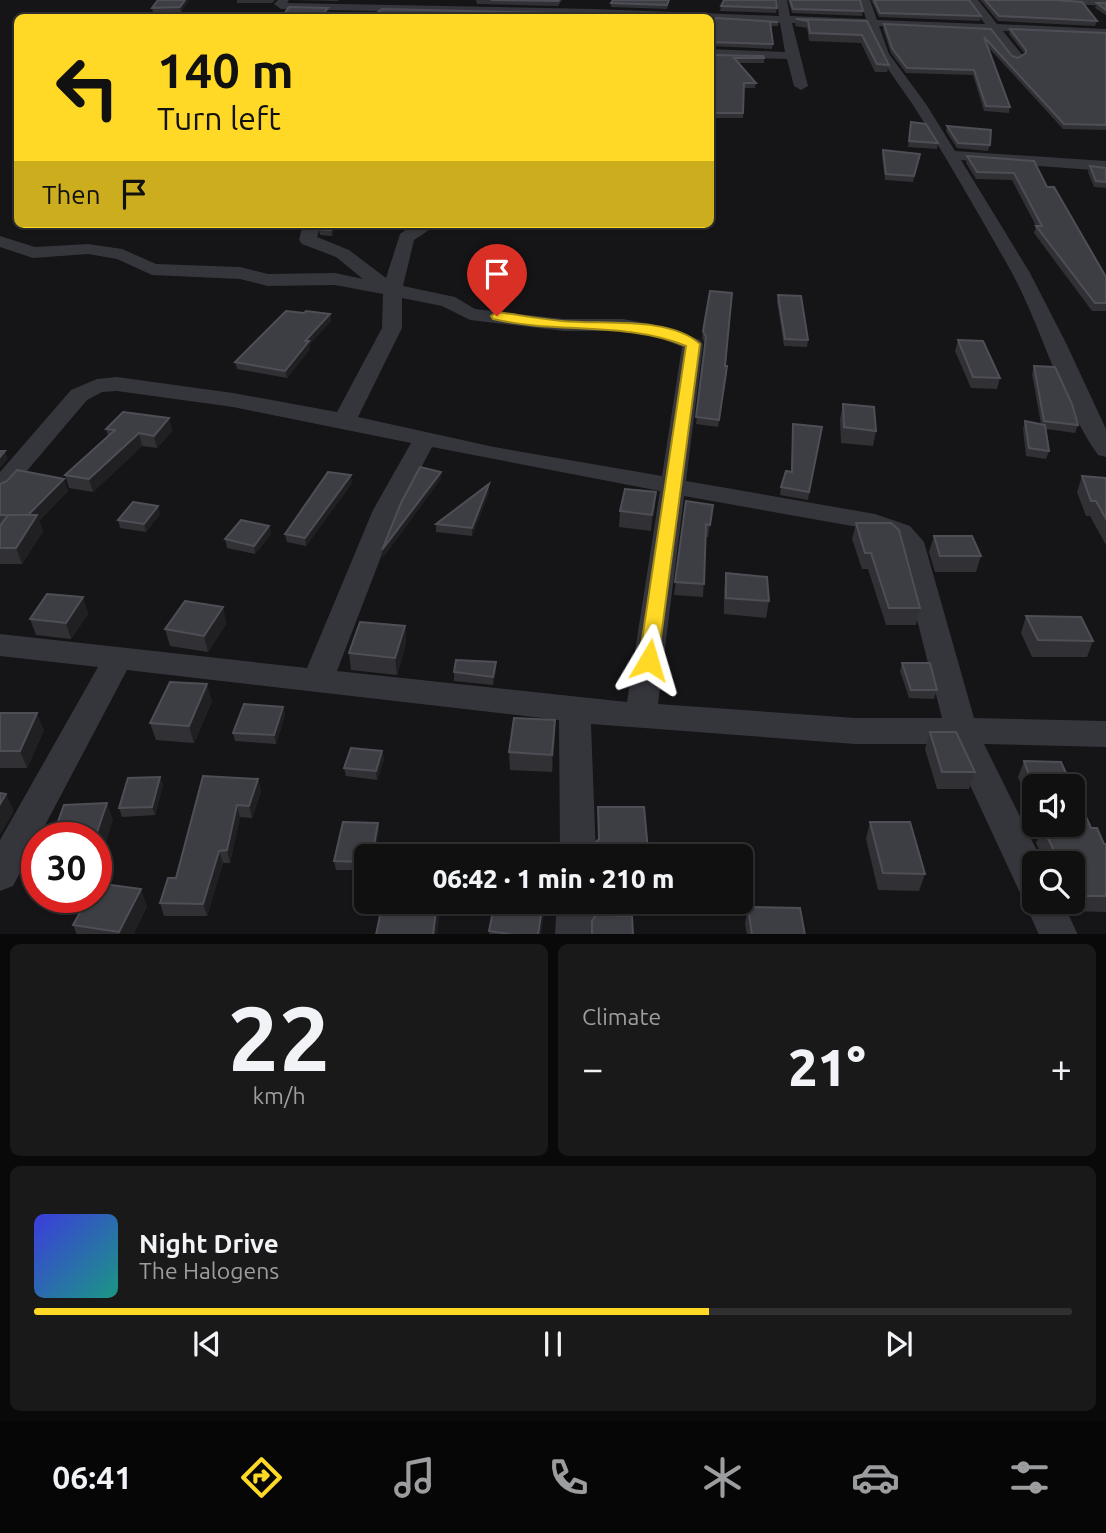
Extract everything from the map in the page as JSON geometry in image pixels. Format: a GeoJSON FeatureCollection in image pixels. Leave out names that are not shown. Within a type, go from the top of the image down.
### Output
{"type":"FeatureCollection","features":[{"type":"Feature","properties":{"kind":"street"},"geometry":{"type":"LineString","coordinates":[[284,0],[279,4],[281,6],[364,4],[604,14]]}},
{"type":"Feature","properties":{"kind":"street"},"geometry":{"type":"LineString","coordinates":[[782,0],[792,56],[801,86]]}},
{"type":"Feature","properties":{"kind":"street"},"geometry":{"type":"LineString","coordinates":[[865,0],[883,54],[951,155],[1021,273],[1056,343],[1085,413],[1106,450]]}},
{"type":"Feature","properties":{"kind":"street"},"geometry":{"type":"LineString","coordinates":[[972,0],[1017,56]]}},
{"type":"Feature","properties":{"kind":"street"},"geometry":{"type":"LineString","coordinates":[[1056,0],[1099,2],[1106,12]]}},
{"type":"Feature","properties":{"kind":"street"},"geometry":{"type":"LineString","coordinates":[[673,14],[674,2]]}},
{"type":"Feature","properties":{"kind":"street"},"geometry":{"type":"LineString","coordinates":[[714,18],[1106,32]]}},
{"type":"Feature","properties":{"kind":"street"},"geometry":{"type":"LineString","coordinates":[[714,53],[792,56]]}},
{"type":"Feature","properties":{"kind":"street"},"geometry":{"type":"LineString","coordinates":[[951,155],[1106,166]]}},
{"type":"Feature","properties":{"kind":"street"},"geometry":{"type":"LineString","coordinates":[[311,228],[308,240],[330,245],[348,254],[374,279],[393,291]]}},
{"type":"Feature","properties":{"kind":"street"},"geometry":{"type":"LineString","coordinates":[[345,420],[392,328],[393,291],[406,238],[420,228]]}},
{"type":"Feature","properties":{"kind":"street"},"geometry":{"type":"LineString","coordinates":[[0,241],[33,253],[88,249],[122,254],[152,270],[240,273],[268,280],[335,279],[448,301],[470,314],[564,325],[623,325],[663,332],[693,344],[641,715]]}},
{"type":"Feature","properties":{"kind":"street"},"geometry":{"type":"LineString","coordinates":[[0,487],[79,396],[97,386],[130,385],[345,420],[673,486],[874,522],[901,532],[911,542],[961,731],[1022,858]]}},
{"type":"Feature","properties":{"kind":"street"},"geometry":{"type":"LineString","coordinates":[[317,682],[386,510],[425,438]]}},
{"type":"Feature","properties":{"kind":"street"},"geometry":{"type":"LineString","coordinates":[[0,645],[575,710],[855,731],[1106,734]]}},
{"type":"Feature","properties":{"kind":"street"},"geometry":{"type":"LineString","coordinates":[[0,876],[118,659]]}},
{"type":"Feature","properties":{"kind":"street"},"geometry":{"type":"LineString","coordinates":[[575,710],[578,844]]}},
{"type":"Feature","properties":{"kind":"street"},"geometry":{"type":"LineString","coordinates":[[574,934],[575,914]]}},
{"type":"Feature","properties":{"kind":"street"},"geometry":{"type":"LineString","coordinates":[[1049,914],[1059,934]]}},
{"type":"Feature","properties":{"kind":"building"},"geometry":{"type":"Polygon","coordinates":[[[158,0],[185,0],[180,7],[152,8],[158,0]]]}},
{"type":"Feature","properties":{"kind":"building"},"geometry":{"type":"Polygon","coordinates":[[[491,0],[559,0],[558,1],[491,0]]]}},
{"type":"Feature","properties":{"kind":"building"},"geometry":{"type":"Polygon","coordinates":[[[613,0],[669,0],[667,5],[611,3],[613,0]]]}},
{"type":"Feature","properties":{"kind":"building"},"geometry":{"type":"Polygon","coordinates":[[[724,0],[776,0],[777,8],[721,6],[724,0]]]}},
{"type":"Feature","properties":{"kind":"building"},"geometry":{"type":"Polygon","coordinates":[[[790,0],[860,0],[863,11],[793,9],[790,0]]]}},
{"type":"Feature","properties":{"kind":"building"},"geometry":{"type":"Polygon","coordinates":[[[874,0],[969,0],[981,16],[880,13],[874,0]]]}},
{"type":"Feature","properties":{"kind":"building"},"geometry":{"type":"Polygon","coordinates":[[[985,0],[1082,2],[1097,21],[999,16],[985,0]]]}},
{"type":"Feature","properties":{"kind":"building"},"geometry":{"type":"Polygon","coordinates":[[[1097,3],[1106,3],[1106,10],[1097,3]]]}},
{"type":"Feature","properties":{"kind":"building"},"geometry":{"type":"Polygon","coordinates":[[[289,7],[328,8],[323,14],[284,14],[289,7]]]}},
{"type":"Feature","properties":{"kind":"building"},"geometry":{"type":"Polygon","coordinates":[[[382,9],[554,13],[553,14],[376,14],[382,9]]]}},
{"type":"Feature","properties":{"kind":"building"},"geometry":{"type":"Polygon","coordinates":[[[716,18],[778,22],[770,22],[773,44],[714,42],[716,18]]]}},
{"type":"Feature","properties":{"kind":"building"},"geometry":{"type":"Polygon","coordinates":[[[796,19],[867,21],[889,65],[877,64],[862,35],[810,33],[808,21],[796,19]]]}},
{"type":"Feature","properties":{"kind":"building"},"geometry":{"type":"Polygon","coordinates":[[[884,24],[991,29],[1012,56],[1018,58],[1026,53],[1026,50],[1010,29],[1106,33],[1106,125],[1064,124],[984,37],[1010,107],[986,106],[974,70],[907,68],[892,48],[884,24]]]}},
{"type":"Feature","properties":{"kind":"building"},"geometry":{"type":"Polygon","coordinates":[[[714,55],[763,56],[764,58],[734,58],[756,83],[744,83],[743,113],[714,113],[714,55]]]}},
{"type":"Feature","properties":{"kind":"building"},"geometry":{"type":"Polygon","coordinates":[[[911,122],[926,124],[938,143],[909,141],[911,122]]]}},
{"type":"Feature","properties":{"kind":"building"},"geometry":{"type":"Polygon","coordinates":[[[947,126],[991,130],[990,145],[958,143],[947,126]]]}},
{"type":"Feature","properties":{"kind":"building"},"geometry":{"type":"Polygon","coordinates":[[[883,150],[920,154],[914,176],[886,174],[883,150]]]}},
{"type":"Feature","properties":{"kind":"building"},"geometry":{"type":"Polygon","coordinates":[[[967,156],[1034,161],[1047,187],[1054,187],[1106,277],[1106,303],[1095,303],[1036,226],[1042,226],[1014,173],[977,172],[967,156]]]}},
{"type":"Feature","properties":{"kind":"building"},"geometry":{"type":"Polygon","coordinates":[[[1090,166],[1106,168],[1106,182],[1096,181],[1090,166]]]}},
{"type":"Feature","properties":{"kind":"building"},"geometry":{"type":"Polygon","coordinates":[[[710,291],[732,293],[727,366],[719,420],[696,417],[706,337],[703,331],[710,291]]]}},
{"type":"Feature","properties":{"kind":"building"},"geometry":{"type":"Polygon","coordinates":[[[778,295],[801,296],[808,340],[785,339],[778,295]]]}},
{"type":"Feature","properties":{"kind":"building"},"geometry":{"type":"Polygon","coordinates":[[[286,311],[330,314],[305,341],[309,341],[285,371],[235,362],[286,311]]]}},
{"type":"Feature","properties":{"kind":"building"},"geometry":{"type":"Polygon","coordinates":[[[958,340],[983,341],[1000,378],[973,377],[958,340]]]}},
{"type":"Feature","properties":{"kind":"building"},"geometry":{"type":"Polygon","coordinates":[[[1034,366],[1055,367],[1072,404],[1078,425],[1044,421],[1034,366]]]}},
{"type":"Feature","properties":{"kind":"building"},"geometry":{"type":"Polygon","coordinates":[[[843,404],[874,407],[876,431],[844,427],[843,404]]]}},
{"type":"Feature","properties":{"kind":"building"},"geometry":{"type":"Polygon","coordinates":[[[123,412],[169,418],[154,436],[139,433],[89,479],[65,475],[115,430],[106,429],[123,412]]]}},
{"type":"Feature","properties":{"kind":"building"},"geometry":{"type":"Polygon","coordinates":[[[1025,421],[1045,425],[1049,451],[1029,448],[1025,421]]]}},
{"type":"Feature","properties":{"kind":"building"},"geometry":{"type":"Polygon","coordinates":[[[793,424],[822,427],[809,492],[781,487],[786,471],[792,472],[793,424]]]}},
{"type":"Feature","properties":{"kind":"building"},"geometry":{"type":"Polygon","coordinates":[[[420,467],[441,472],[382,550],[401,503],[420,467]]]}},
{"type":"Feature","properties":{"kind":"building"},"geometry":{"type":"Polygon","coordinates":[[[17,470],[64,479],[28,515],[0,515],[0,484],[7,481],[17,470]]]}},
{"type":"Feature","properties":{"kind":"building"},"geometry":{"type":"Polygon","coordinates":[[[328,472],[351,475],[305,538],[285,534],[328,472]]]}},
{"type":"Feature","properties":{"kind":"building"},"geometry":{"type":"Polygon","coordinates":[[[1082,476],[1106,478],[1106,519],[1096,501],[1091,501],[1082,476]]]}},
{"type":"Feature","properties":{"kind":"building"},"geometry":{"type":"Polygon","coordinates":[[[489,484],[472,528],[436,524],[489,484]]]}},
{"type":"Feature","properties":{"kind":"building"},"geometry":{"type":"Polygon","coordinates":[[[625,489],[656,492],[652,515],[620,511],[625,489]]]}},
{"type":"Feature","properties":{"kind":"building"},"geometry":{"type":"Polygon","coordinates":[[[686,501],[713,505],[710,525],[706,524],[704,584],[675,582],[686,501]]]}},
{"type":"Feature","properties":{"kind":"building"},"geometry":{"type":"Polygon","coordinates":[[[133,502],[158,506],[144,524],[118,520],[133,502]]]}},
{"type":"Feature","properties":{"kind":"building"},"geometry":{"type":"Polygon","coordinates":[[[8,515],[37,515],[16,548],[0,548],[0,526],[8,515]]]}},
{"type":"Feature","properties":{"kind":"building"},"geometry":{"type":"Polygon","coordinates":[[[241,520],[269,526],[254,546],[225,539],[241,520]]]}},
{"type":"Feature","properties":{"kind":"building"},"geometry":{"type":"Polygon","coordinates":[[[856,523],[891,523],[899,530],[920,608],[889,608],[871,553],[865,553],[856,523]]]}},
{"type":"Feature","properties":{"kind":"building"},"geometry":{"type":"Polygon","coordinates":[[[934,536],[972,536],[981,556],[940,556],[934,536]]]}},
{"type":"Feature","properties":{"kind":"building"},"geometry":{"type":"Polygon","coordinates":[[[726,573],[767,577],[769,601],[726,598],[726,573]]]}},
{"type":"Feature","properties":{"kind":"building"},"geometry":{"type":"Polygon","coordinates":[[[47,594],[83,597],[66,623],[30,619],[47,594]]]}},
{"type":"Feature","properties":{"kind":"building"},"geometry":{"type":"Polygon","coordinates":[[[185,601],[223,607],[204,636],[165,629],[185,601]]]}},
{"type":"Feature","properties":{"kind":"building"},"geometry":{"type":"Polygon","coordinates":[[[1026,616],[1081,617],[1093,641],[1038,640],[1026,616]]]}},
{"type":"Feature","properties":{"kind":"building"},"geometry":{"type":"Polygon","coordinates":[[[360,622],[405,626],[395,658],[349,653],[360,622]]]}},
{"type":"Feature","properties":{"kind":"building"},"geometry":{"type":"Polygon","coordinates":[[[456,660],[496,662],[493,677],[454,672],[456,660]]]}},
{"type":"Feature","properties":{"kind":"building"},"geometry":{"type":"Polygon","coordinates":[[[902,663],[930,663],[937,690],[911,690],[902,663]]]}},
{"type":"Feature","properties":{"kind":"building"},"geometry":{"type":"Polygon","coordinates":[[[170,682],[207,684],[189,726],[150,723],[170,682]]]}},
{"type":"Feature","properties":{"kind":"building"},"geometry":{"type":"Polygon","coordinates":[[[244,704],[283,707],[274,735],[233,733],[244,704]]]}},
{"type":"Feature","properties":{"kind":"building"},"geometry":{"type":"Polygon","coordinates":[[[0,713],[37,713],[20,751],[0,751],[0,713]]]}},
{"type":"Feature","properties":{"kind":"building"},"geometry":{"type":"Polygon","coordinates":[[[514,718],[555,720],[552,755],[509,752],[514,718]]]}},
{"type":"Feature","properties":{"kind":"building"},"geometry":{"type":"Polygon","coordinates":[[[930,732],[956,732],[975,772],[942,772],[930,732]]]}},
{"type":"Feature","properties":{"kind":"building"},"geometry":{"type":"Polygon","coordinates":[[[351,748],[382,751],[376,771],[344,768],[351,748]]]}},
{"type":"Feature","properties":{"kind":"building"},"geometry":{"type":"Polygon","coordinates":[[[1024,761],[1061,762],[1066,774],[1029,774],[1024,761]]]}},
{"type":"Feature","properties":{"kind":"building"},"geometry":{"type":"Polygon","coordinates":[[[203,776],[258,779],[249,806],[237,805],[227,850],[219,851],[203,904],[160,903],[168,878],[176,878],[203,776]]]}},
{"type":"Feature","properties":{"kind":"building"},"geometry":{"type":"Polygon","coordinates":[[[160,777],[152,807],[119,808],[128,778],[160,777]]]}},
{"type":"Feature","properties":{"kind":"building"},"geometry":{"type":"Polygon","coordinates":[[[0,793],[6,794],[0,804],[0,793]]]}},
{"type":"Feature","properties":{"kind":"building"},"geometry":{"type":"Polygon","coordinates":[[[107,803],[100,822],[58,822],[64,805],[107,803]]]}},
{"type":"Feature","properties":{"kind":"building"},"geometry":{"type":"Polygon","coordinates":[[[598,807],[644,807],[647,844],[596,844],[599,839],[598,807]]]}},
{"type":"Feature","properties":{"kind":"building"},"geometry":{"type":"Polygon","coordinates":[[[1085,814],[1091,828],[1097,828],[1106,844],[1106,896],[1085,896],[1085,851],[1053,851],[1047,837],[1085,837],[1085,814]]]}},
{"type":"Feature","properties":{"kind":"building"},"geometry":{"type":"Polygon","coordinates":[[[343,822],[378,823],[374,844],[354,844],[354,862],[334,861],[343,822]]]}},
{"type":"Feature","properties":{"kind":"building"},"geometry":{"type":"Polygon","coordinates":[[[870,822],[910,822],[925,874],[883,873],[870,822]]]}},
{"type":"Feature","properties":{"kind":"building"},"geometry":{"type":"Polygon","coordinates":[[[112,885],[141,889],[119,932],[73,925],[80,913],[112,913],[112,885]]]}},
{"type":"Feature","properties":{"kind":"building"},"geometry":{"type":"Polygon","coordinates":[[[753,907],[800,908],[805,934],[752,934],[749,914],[753,914],[753,907]]]}},
{"type":"Feature","properties":{"kind":"building"},"geometry":{"type":"Polygon","coordinates":[[[380,914],[435,914],[433,934],[376,934],[380,914]]]}},
{"type":"Feature","properties":{"kind":"building"},"geometry":{"type":"Polygon","coordinates":[[[492,914],[541,914],[538,934],[489,931],[492,914]]]}},
{"type":"Feature","properties":{"kind":"building"},"geometry":{"type":"Polygon","coordinates":[[[596,915],[632,916],[633,934],[592,934],[592,921],[596,915]]]}},
{"type":"Feature","properties":{"kind":"route"},"geometry":{"type":"LineString","coordinates":[[497,316],[564,325],[623,325],[663,332],[693,344],[649,660]]}}]}
